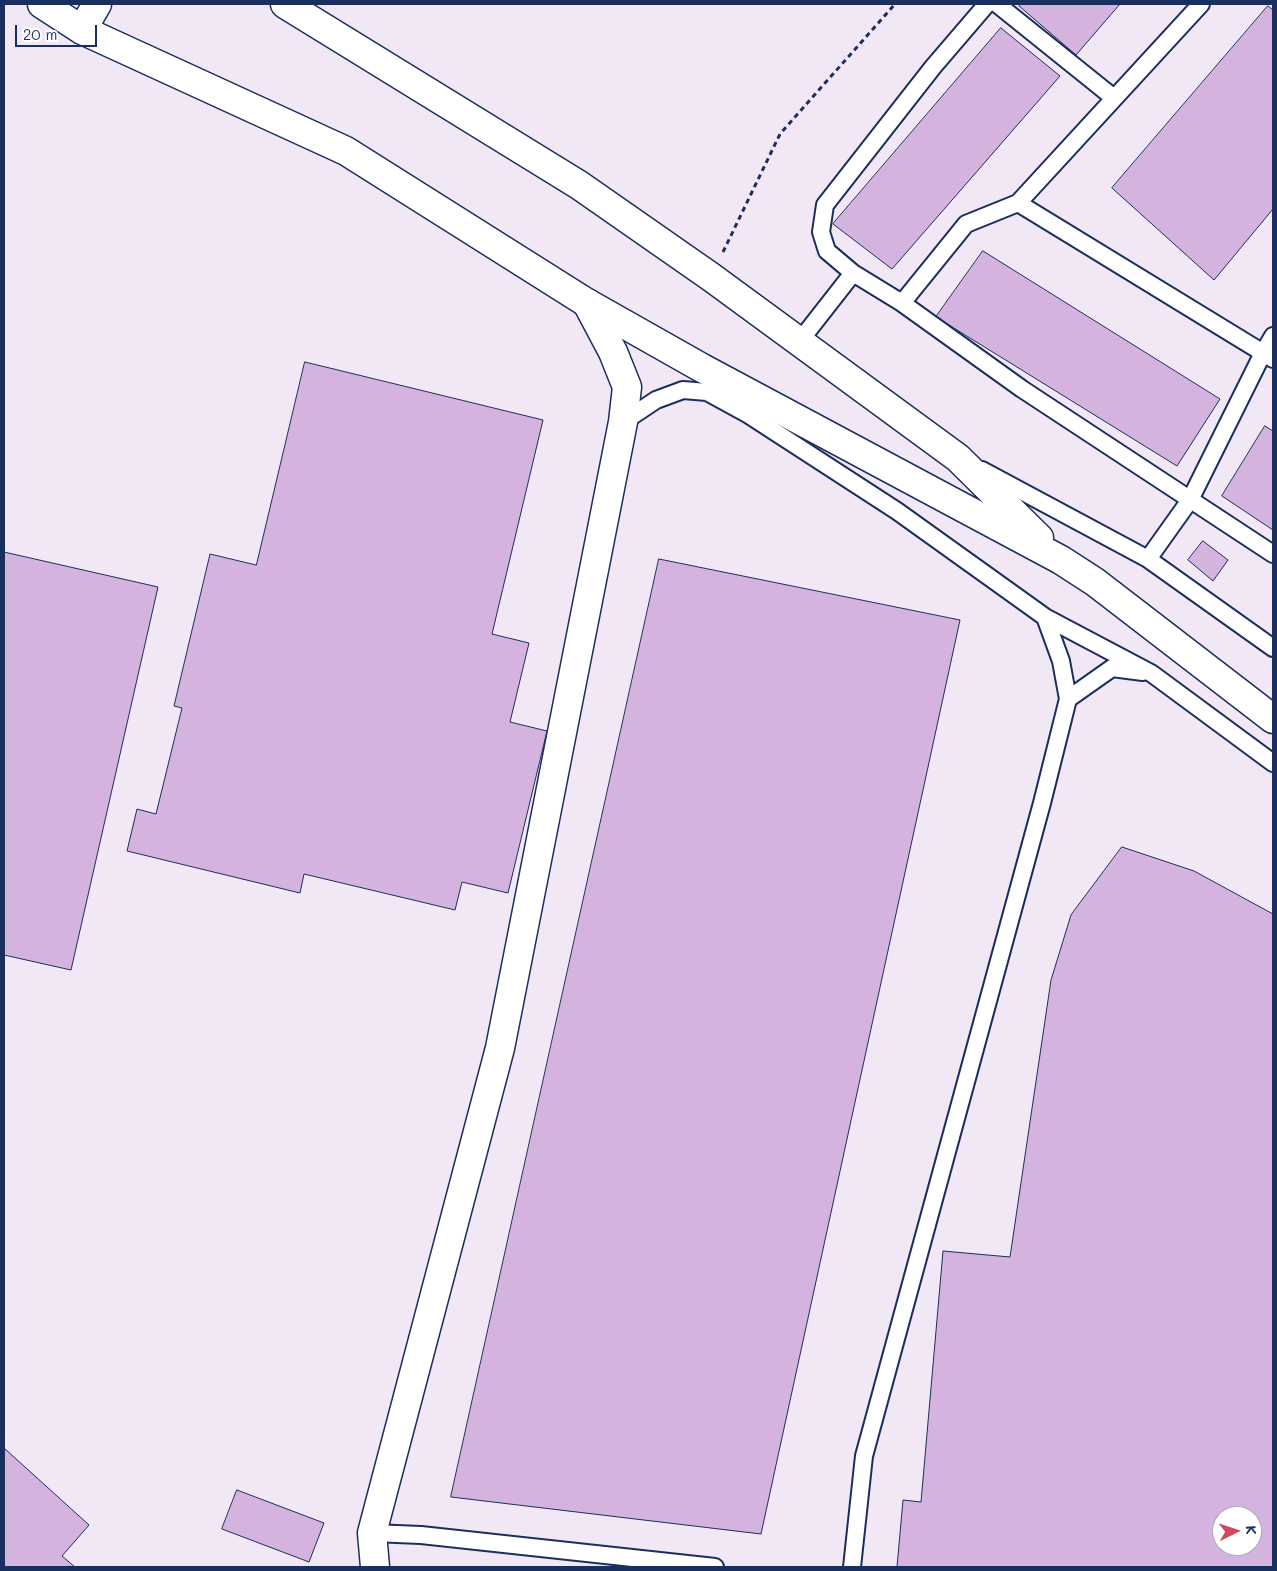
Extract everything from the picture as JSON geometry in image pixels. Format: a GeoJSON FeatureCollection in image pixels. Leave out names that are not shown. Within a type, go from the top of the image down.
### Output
{"type":"FeatureCollection","features":[{"type":"Feature","properties":{"kind":"street"},"geometry":{"type":"LineString","coordinates":[[42,4],[82,30],[346,151],[587,303],[711,372],[1061,560],[1095,582],[1273,718]]}},
{"type":"Feature","properties":{"kind":"street"},"geometry":{"type":"LineString","coordinates":[[82,30],[97,4]]}},
{"type":"Feature","properties":{"kind":"street"},"geometry":{"type":"LineString","coordinates":[[286,4],[578,185],[711,277],[958,458],[1061,560]]}},
{"type":"Feature","properties":{"kind":"street"},"geometry":{"type":"LineString","coordinates":[[376,1567],[372,1533],[500,1048],[623,422],[627,387],[613,352],[587,303]]}},
{"type":"Feature","properties":{"kind":"lane"},"geometry":{"type":"LineString","coordinates":[[987,4],[933,66],[825,205],[821,232],[827,251],[853,273],[902,303],[1022,389],[1273,554]]}},
{"type":"Feature","properties":{"kind":"lane"},"geometry":{"type":"LineString","coordinates":[[997,4],[1114,98]]}},
{"type":"Feature","properties":{"kind":"lane"},"geometry":{"type":"LineString","coordinates":[[902,303],[966,224],[1018,203],[1201,4]]}},
{"type":"Feature","properties":{"kind":"lane"},"geometry":{"type":"LineString","coordinates":[[1018,203],[1268,356]]}},
{"type":"Feature","properties":{"kind":"lane"},"geometry":{"type":"LineString","coordinates":[[799,342],[853,273]]}},
{"type":"Feature","properties":{"kind":"lane"},"geometry":{"type":"LineString","coordinates":[[1148,559],[1190,500],[1268,356],[1273,336]]}},
{"type":"Feature","properties":{"kind":"lane"},"geometry":{"type":"LineString","coordinates":[[623,422],[656,400],[683,390],[707,392],[749,415],[897,511],[1045,617],[1151,673],[1273,764]]}},
{"type":"Feature","properties":{"kind":"lane"},"geometry":{"type":"LineString","coordinates":[[958,458],[1148,559],[1273,648]]}},
{"type":"Feature","properties":{"kind":"lane"},"geometry":{"type":"LineString","coordinates":[[852,1567],[864,1456],[1042,803],[1068,699],[1061,660],[1045,617]]}},
{"type":"Feature","properties":{"kind":"lane"},"geometry":{"type":"LineString","coordinates":[[1068,699],[1112,668],[1151,673]]}},
{"type":"Feature","properties":{"kind":"lane"},"geometry":{"type":"LineString","coordinates":[[372,1533],[421,1535],[715,1567]]}},
{"type":"Feature","properties":{"kind":"path"},"geometry":{"type":"LineString","coordinates":[[711,277],[780,134],[895,4]]}},
{"type":"Feature","properties":{"kind":"shaded area"},"geometry":{"type":"Polygon","coordinates":[[[4,4],[1273,4],[1273,1567],[4,1567],[4,4]]]}},
{"type":"Feature","properties":{"kind":"building"},"geometry":{"type":"Polygon","coordinates":[[[1021,4],[1120,4],[1076,55],[1019,6],[1021,4]]]}},
{"type":"Feature","properties":{"kind":"building"},"geometry":{"type":"Polygon","coordinates":[[[1268,6],[1273,10],[1273,209],[1214,280],[1112,188],[1268,6]]]}},
{"type":"Feature","properties":{"kind":"building"},"geometry":{"type":"Polygon","coordinates":[[[1001,28],[1060,76],[892,269],[833,224],[1001,28]]]}},
{"type":"Feature","properties":{"kind":"building"},"geometry":{"type":"Polygon","coordinates":[[[983,251],[1220,399],[1177,466],[936,317],[983,251]]]}},
{"type":"Feature","properties":{"kind":"building"},"geometry":{"type":"Polygon","coordinates":[[[305,362],[543,420],[492,634],[529,643],[510,722],[547,731],[508,893],[462,882],[455,910],[304,874],[300,893],[127,851],[137,809],[156,814],[182,708],[174,706],[210,554],[256,565],[305,362]]]}},
{"type":"Feature","properties":{"kind":"building"},"geometry":{"type":"Polygon","coordinates":[[[1265,426],[1273,431],[1273,530],[1222,496],[1265,426]]]}},
{"type":"Feature","properties":{"kind":"building"},"geometry":{"type":"Polygon","coordinates":[[[1203,541],[1228,560],[1213,581],[1188,560],[1203,541]]]}},
{"type":"Feature","properties":{"kind":"building"},"geometry":{"type":"Polygon","coordinates":[[[4,552],[158,587],[71,970],[4,955],[4,552]]]}},
{"type":"Feature","properties":{"kind":"building"},"geometry":{"type":"Polygon","coordinates":[[[659,559],[960,620],[761,1534],[451,1497],[659,559]]]}},
{"type":"Feature","properties":{"kind":"building"},"geometry":{"type":"Polygon","coordinates":[[[1122,847],[1194,871],[1273,914],[1273,1567],[897,1567],[903,1500],[921,1502],[943,1251],[1010,1257],[1051,980],[1071,915],[1122,847]]]}},
{"type":"Feature","properties":{"kind":"building"},"geometry":{"type":"Polygon","coordinates":[[[4,1448],[89,1525],[62,1556],[75,1567],[4,1567],[4,1448]]]}},
{"type":"Feature","properties":{"kind":"building"},"geometry":{"type":"Polygon","coordinates":[[[237,1490],[324,1523],[309,1562],[222,1529],[237,1490]]]}}]}
